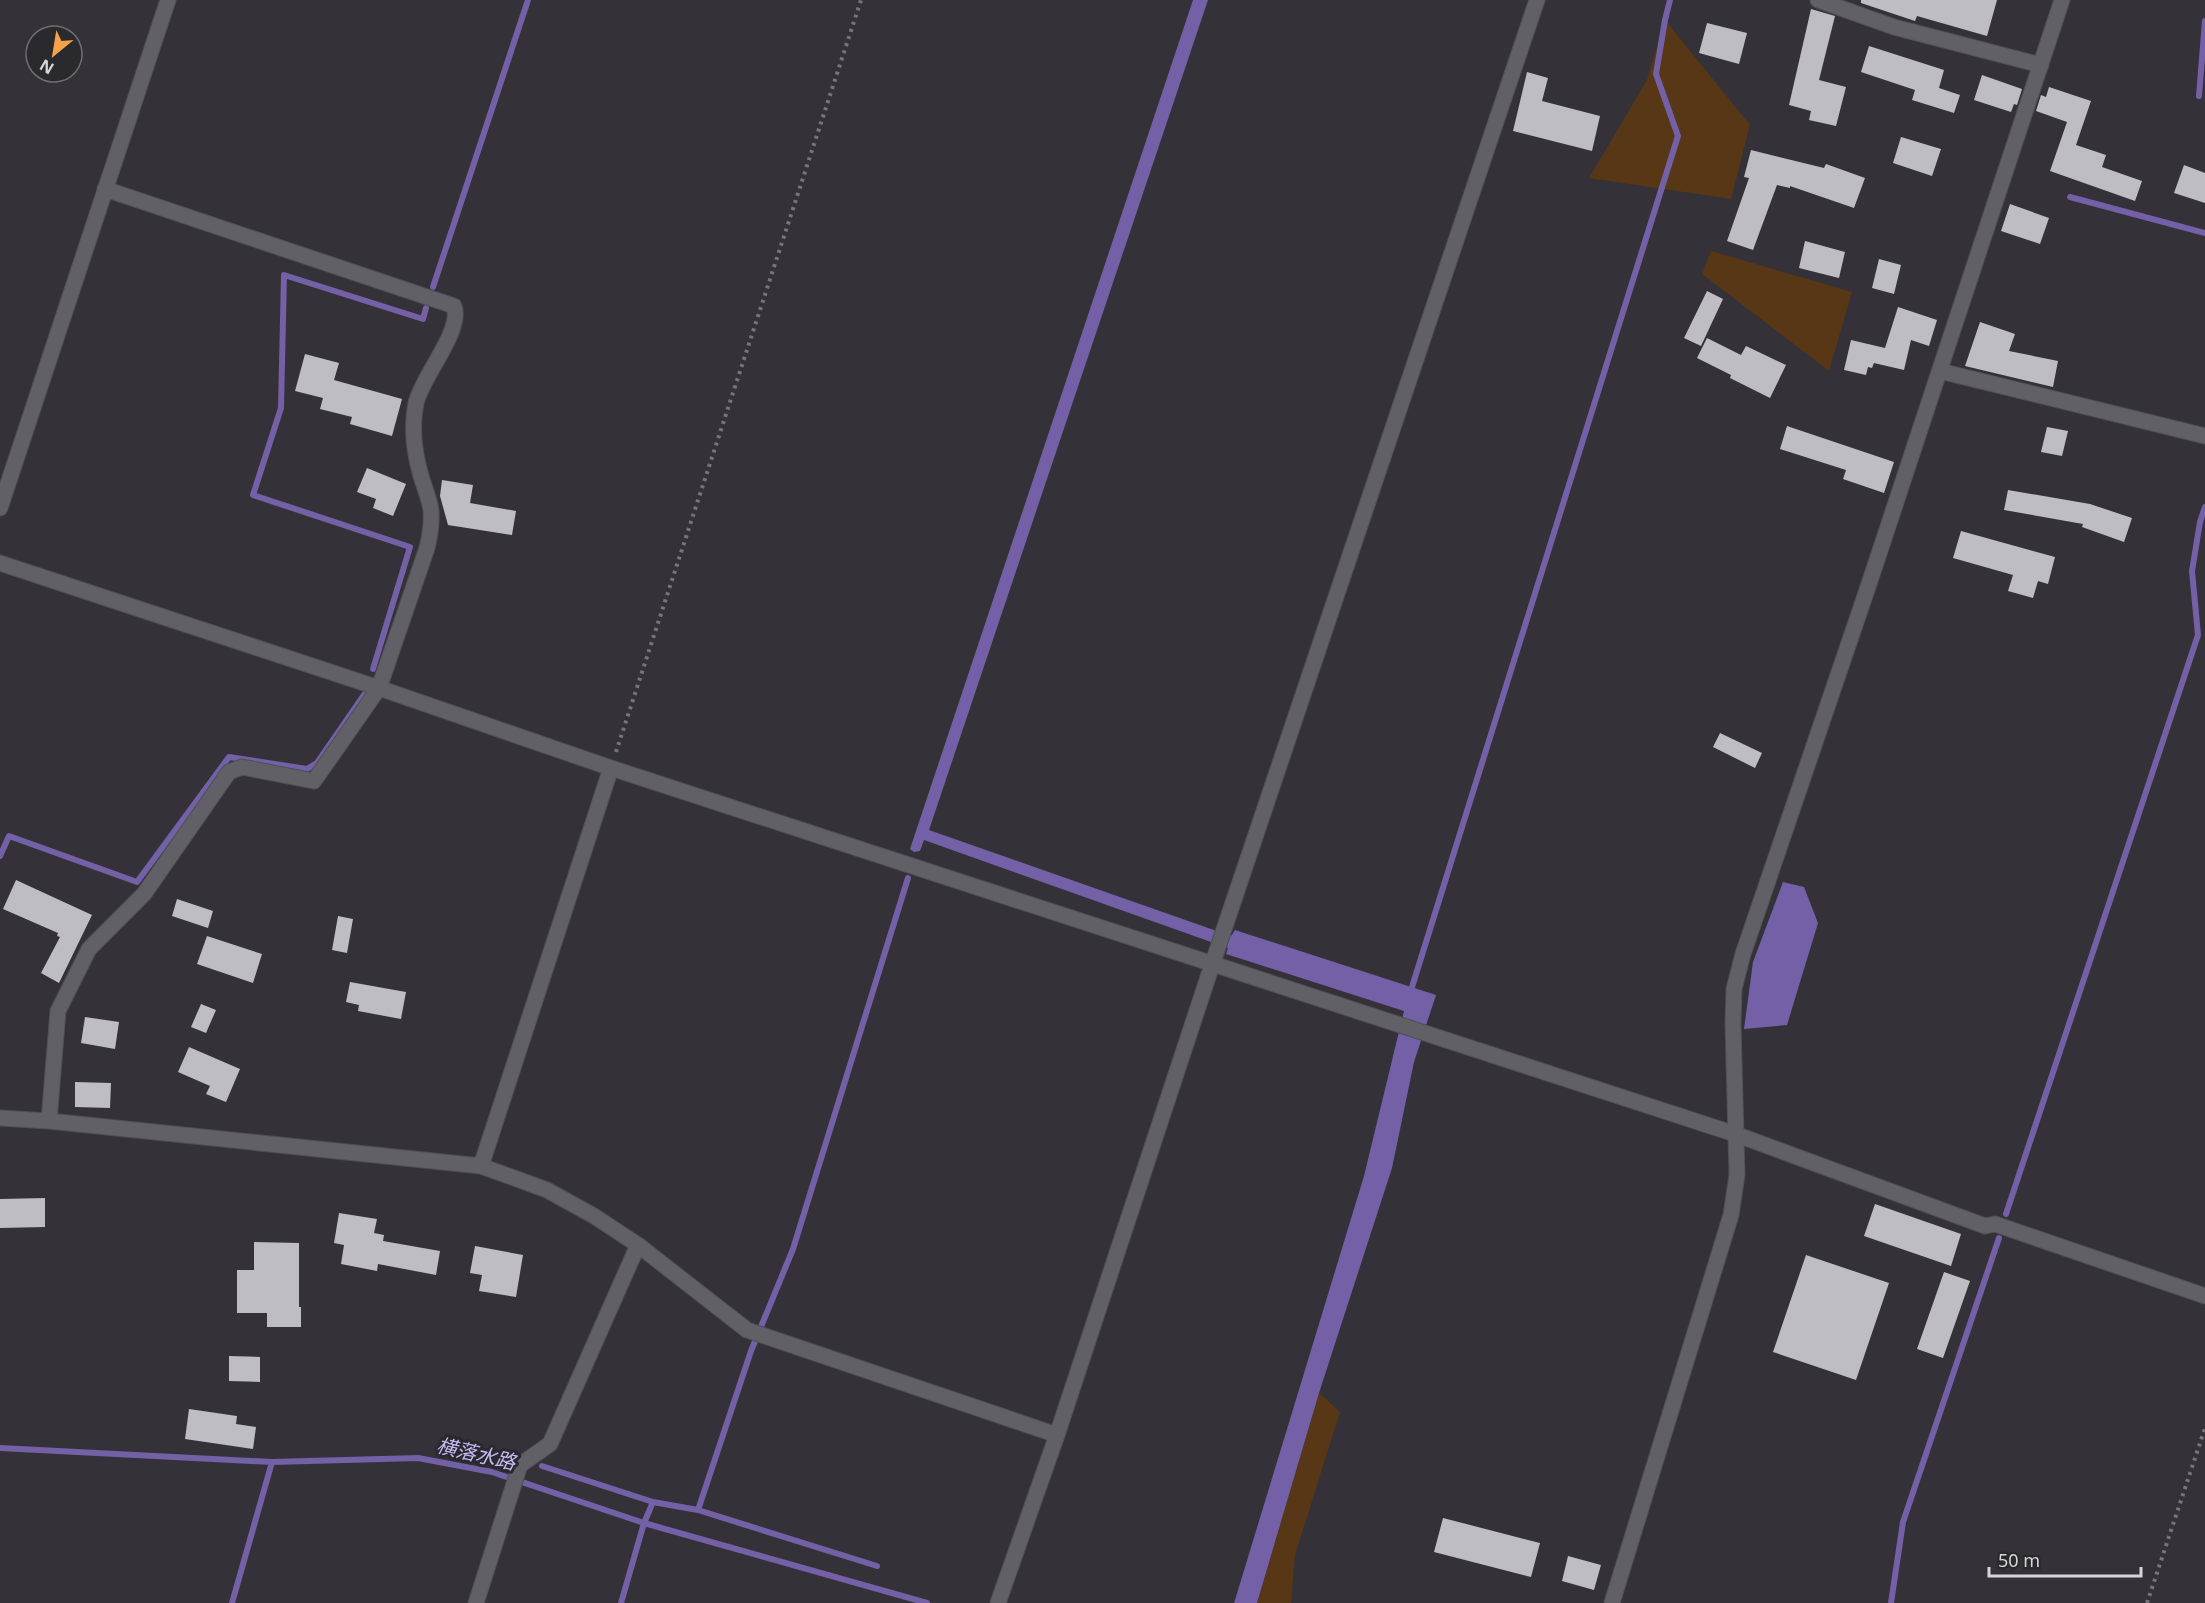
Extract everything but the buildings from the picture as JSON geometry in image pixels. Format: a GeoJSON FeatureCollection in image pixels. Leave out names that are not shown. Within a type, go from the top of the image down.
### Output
{"type":"FeatureCollection","features":[{"type":"Feature","properties":{"kind":"street"},"geometry":{"type":"LineString","coordinates":[[0,508],[168,0]]}},
{"type":"Feature","properties":{"kind":"street"},"geometry":{"type":"LineString","coordinates":[[998,1603],[1057,1435],[1212,964],[1536,0]]}},
{"type":"Feature","properties":{"kind":"street"},"geometry":{"type":"LineString","coordinates":[[1818,0],[1894,27],[2041,65]]}},
{"type":"Feature","properties":{"kind":"street"},"geometry":{"type":"LineString","coordinates":[[1612,1603],[1731,1215],[1737,1174],[1734,989],[1743,954],[1868,587],[2062,0]]}},
{"type":"Feature","properties":{"kind":"street"},"geometry":{"type":"LineString","coordinates":[[49,1121],[58,1011],[89,949],[144,894],[229,772],[242,766],[314,781],[379,688],[427,548],[431,530],[431,510],[418,465],[413,425],[417,400],[431,369],[445,348],[456,313],[454,306],[105,189]]}},
{"type":"Feature","properties":{"kind":"street"},"geometry":{"type":"LineString","coordinates":[[1940,371],[2205,436]]}},
{"type":"Feature","properties":{"kind":"street"},"geometry":{"type":"LineString","coordinates":[[0,563],[379,688],[610,768],[1735,1134],[1984,1226],[1995,1224],[2205,1296]]}},
{"type":"Feature","properties":{"kind":"street"},"geometry":{"type":"LineString","coordinates":[[481,1166],[610,768]]}},
{"type":"Feature","properties":{"kind":"street"},"geometry":{"type":"LineString","coordinates":[[0,1118],[49,1121],[481,1166],[547,1190],[594,1216],[638,1245],[747,1330],[1057,1435]]}},
{"type":"Feature","properties":{"kind":"street"},"geometry":{"type":"LineString","coordinates":[[476,1603],[520,1465],[550,1444],[638,1245]]}},
{"type":"Feature","properties":{"kind":"path"},"geometry":{"type":"LineString","coordinates":[[610,768],[861,0]]}},
{"type":"Feature","properties":{"kind":"path"},"geometry":{"type":"LineString","coordinates":[[2147,1603],[2205,1428]]}},
{"type":"Feature","properties":{"kind":"shaded area"},"geometry":{"type":"Polygon","coordinates":[[[1193,0],[1208,0],[929,830],[1231,936],[1235,930],[1436,995],[1414,1062],[1392,1168],[1319,1393],[1257,1603],[1234,1603],[1364,1176],[1404,1011],[1226,954],[1228,948],[924,840],[920,851],[914,852],[910,849],[1193,0]]]}},
{"type":"Feature","properties":{"kind":"shaded area"},"geometry":{"type":"Polygon","coordinates":[[[1665,20],[1750,125],[1731,199],[1589,178],[1647,80],[1665,20]]]}},
{"type":"Feature","properties":{"kind":"shaded area"},"geometry":{"type":"Polygon","coordinates":[[[1711,251],[1852,292],[1829,371],[1702,274],[1711,251]]]}},
{"type":"Feature","properties":{"kind":"shaded area"},"geometry":{"type":"Polygon","coordinates":[[[1783,882],[1804,887],[1818,923],[1787,1025],[1744,1029],[1753,962],[1783,882]]]}},
{"type":"Feature","properties":{"kind":"shaded area"},"geometry":{"type":"Polygon","coordinates":[[[1319,1393],[1340,1412],[1295,1555],[1291,1603],[1257,1603],[1319,1393]]]}},
{"type":"Feature","properties":{"kind":"waterway"},"geometry":{"type":"LineString","coordinates":[[433,287],[528,0]]}},
{"type":"Feature","properties":{"kind":"waterway"},"geometry":{"type":"LineString","coordinates":[[1412,987],[1678,136],[1656,74],[1670,0]]}},
{"type":"Feature","properties":{"kind":"waterway"},"geometry":{"type":"LineString","coordinates":[[2199,96],[2205,21]]}},
{"type":"Feature","properties":{"kind":"waterway"},"geometry":{"type":"LineString","coordinates":[[2070,197],[2205,233]]}},
{"type":"Feature","properties":{"kind":"waterway"},"geometry":{"type":"LineString","coordinates":[[373,669],[410,547],[253,495],[281,408],[284,275],[423,319],[426,308]]}},
{"type":"Feature","properties":{"kind":"waterway"},"geometry":{"type":"LineString","coordinates":[[2006,1214],[2198,635],[2192,571],[2200,522],[2205,507]]}},
{"type":"Feature","properties":{"kind":"waterway"},"geometry":{"type":"LineString","coordinates":[[0,856],[9,836],[137,882],[229,757],[307,769],[317,763],[366,692]]}},
{"type":"Feature","properties":{"kind":"waterway"},"geometry":{"type":"LineString","coordinates":[[621,1603],[644,1523],[653,1502],[698,1510],[751,1351],[793,1249],[908,878]]}},
{"type":"Feature","properties":{"kind":"waterway"},"geometry":{"type":"LineString","coordinates":[[1891,1603],[1903,1522],[1999,1238]]}},
{"type":"Feature","properties":{"kind":"waterway","name":"横落水路"},"geometry":{"type":"LineString","coordinates":[[0,1448],[272,1462],[418,1458],[492,1472],[644,1523],[927,1603]]}},
{"type":"Feature","properties":{"kind":"waterway"},"geometry":{"type":"LineString","coordinates":[[232,1603],[272,1462]]}},
{"type":"Feature","properties":{"kind":"waterway"},"geometry":{"type":"LineString","coordinates":[[542,1466],[653,1502]]}},
{"type":"Feature","properties":{"kind":"waterway"},"geometry":{"type":"LineString","coordinates":[[698,1510],[877,1566]]}}]}
